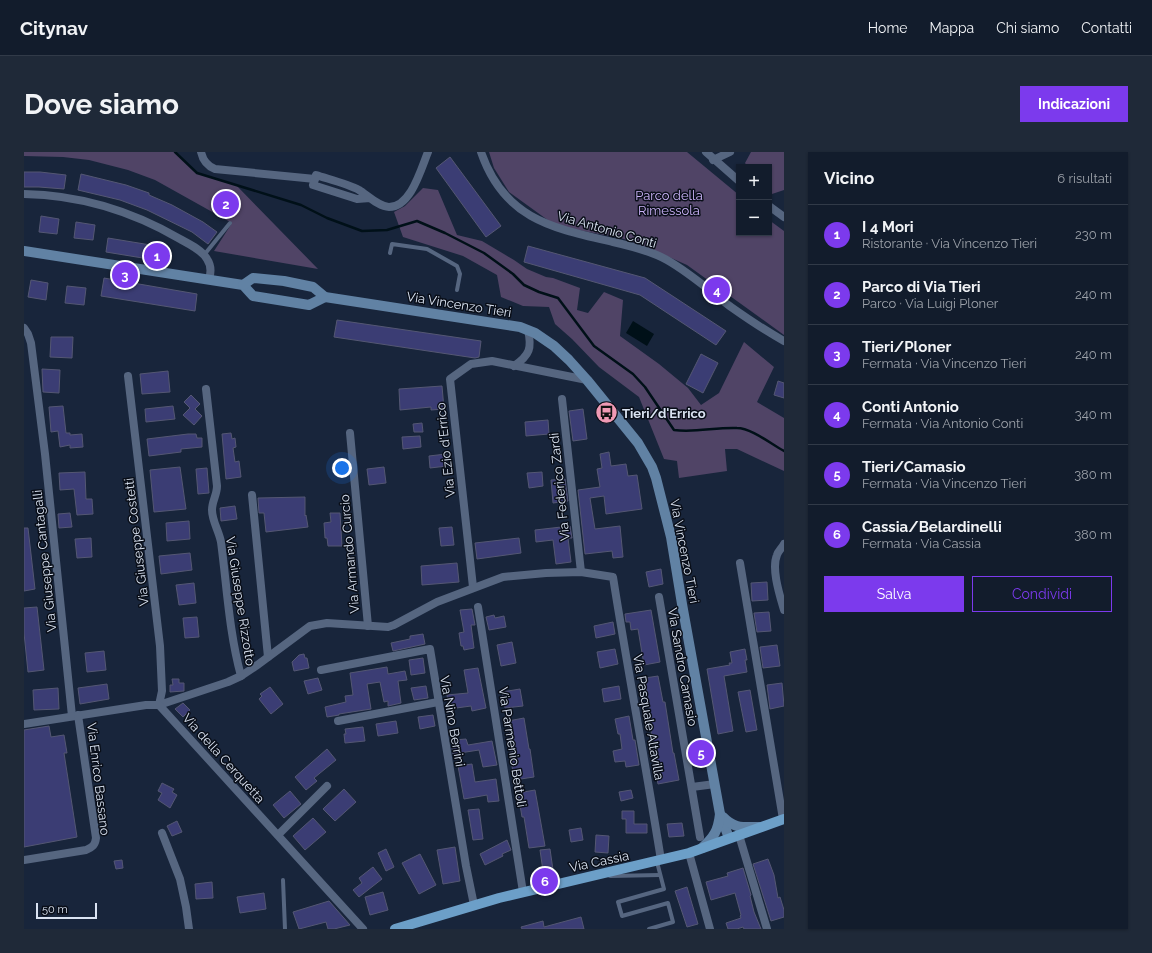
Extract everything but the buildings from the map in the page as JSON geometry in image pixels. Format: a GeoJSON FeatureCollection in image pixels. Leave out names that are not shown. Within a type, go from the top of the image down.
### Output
{"type":"FeatureCollection","features":[{"type":"Feature","properties":{"kind":"main road","name":"Via Cassia"},"geometry":{"type":"LineString","coordinates":[[395,929],[418,925],[474,905],[524,892],[688,853],[783,819]]}},
{"type":"Feature","properties":{"kind":"street"},"geometry":{"type":"LineString","coordinates":[[201,152],[202,159],[209,167],[215,169],[315,179],[316,175],[359,190],[370,198],[388,207],[400,204],[412,191],[428,152]]}},
{"type":"Feature","properties":{"kind":"street","name":"Via Antonio Conti"},"geometry":{"type":"LineString","coordinates":[[481,152],[490,173],[501,190],[515,204],[533,218],[552,226],[638,248],[667,260],[732,307],[784,341]]}},
{"type":"Feature","properties":{"kind":"street"},"geometry":{"type":"LineString","coordinates":[[706,152],[736,178]]}},
{"type":"Feature","properties":{"kind":"street"},"geometry":{"type":"LineString","coordinates":[[714,160],[730,152]]}},
{"type":"Feature","properties":{"kind":"street"},"geometry":{"type":"LineString","coordinates":[[24,194],[52,195],[100,205],[126,212],[163,229],[204,255],[209,263],[210,280]]}},
{"type":"Feature","properties":{"kind":"street"},"geometry":{"type":"LineString","coordinates":[[772,208],[784,217]]}},
{"type":"Feature","properties":{"kind":"street"},"geometry":{"type":"LineString","coordinates":[[24,252],[243,285],[253,296],[309,305],[324,297],[311,286],[284,281],[253,278],[243,285]]}},
{"type":"Feature","properties":{"kind":"street"},"geometry":{"type":"LineString","coordinates":[[255,296],[258,278]]}},
{"type":"Feature","properties":{"kind":"street"},"geometry":{"type":"LineString","coordinates":[[309,305],[311,286]]}},
{"type":"Feature","properties":{"kind":"street","name":"Via Vincenzo Tieri"},"geometry":{"type":"LineString","coordinates":[[324,297],[506,324],[528,330],[561,352],[587,380],[638,444],[648,460],[656,478],[672,537],[682,604],[720,819],[731,837]]}},
{"type":"Feature","properties":{"kind":"street","name":"Via Giuseppe Cantagalli"},"geometry":{"type":"LineString","coordinates":[[26,330],[31,343],[75,716]]}},
{"type":"Feature","properties":{"kind":"street"},"geometry":{"type":"LineString","coordinates":[[514,366],[529,352],[530,342],[528,330]]}},
{"type":"Feature","properties":{"kind":"street","name":"Via Ezio d'Errico"},"geometry":{"type":"LineString","coordinates":[[473,587],[450,379],[471,364],[492,361],[587,380]]}},
{"type":"Feature","properties":{"kind":"street","name":"Via Giuseppe Costetti"},"geometry":{"type":"LineString","coordinates":[[128,376],[160,646],[162,692],[159,705]]}},
{"type":"Feature","properties":{"kind":"street","name":"Via Giuseppe Rizzotto"},"geometry":{"type":"LineString","coordinates":[[206,389],[217,486],[212,506],[212,515],[221,540],[233,644],[241,676]]}},
{"type":"Feature","properties":{"kind":"street","name":"Via Federico Zardi"},"geometry":{"type":"LineString","coordinates":[[562,399],[581,572]]}},
{"type":"Feature","properties":{"kind":"street","name":"Via Armando Curcio"},"geometry":{"type":"LineString","coordinates":[[350,433],[368,626]]}},
{"type":"Feature","properties":{"kind":"street"},"geometry":{"type":"LineString","coordinates":[[252,495],[268,657]]}},
{"type":"Feature","properties":{"kind":"street"},"geometry":{"type":"LineString","coordinates":[[784,544],[777,555],[776,569],[778,588],[784,610]]}},
{"type":"Feature","properties":{"kind":"street"},"geometry":{"type":"LineString","coordinates":[[740,563],[783,819]]}},
{"type":"Feature","properties":{"kind":"street"},"geometry":{"type":"LineString","coordinates":[[24,724],[146,705],[159,705],[224,684],[241,676],[305,629],[315,624],[327,622],[382,627],[394,625],[438,602],[473,587],[502,577],[546,573],[581,572]]}},
{"type":"Feature","properties":{"kind":"street","name":"Via Pasquale Altavilla"},"geometry":{"type":"LineString","coordinates":[[581,572],[613,577],[646,762],[659,861]]}},
{"type":"Feature","properties":{"kind":"street","name":"Via Sandro Camasio"},"geometry":{"type":"LineString","coordinates":[[659,597],[700,837]]}},
{"type":"Feature","properties":{"kind":"street","name":"Via Parmenio Bettoli"},"geometry":{"type":"LineString","coordinates":[[478,607],[524,892]]}},
{"type":"Feature","properties":{"kind":"street","name":"Via Nino Berrini"},"geometry":{"type":"LineString","coordinates":[[321,670],[430,649],[474,905]]}},
{"type":"Feature","properties":{"kind":"street"},"geometry":{"type":"LineString","coordinates":[[338,721],[438,702]]}},
{"type":"Feature","properties":{"kind":"street","name":"Via della Cerquetta"},"geometry":{"type":"LineString","coordinates":[[159,705],[362,929]]}},
{"type":"Feature","properties":{"kind":"street","name":"Via Enrico Bassano"},"geometry":{"type":"LineString","coordinates":[[24,860],[86,850],[93,847],[95,843],[96,838],[75,716]]}},
{"type":"Feature","properties":{"kind":"street"},"geometry":{"type":"LineString","coordinates":[[692,788],[715,784]]}},
{"type":"Feature","properties":{"kind":"street"},"geometry":{"type":"LineString","coordinates":[[278,835],[327,786]]}},
{"type":"Feature","properties":{"kind":"street"},"geometry":{"type":"LineString","coordinates":[[701,848],[712,840],[720,819],[735,826],[761,827]]}},
{"type":"Feature","properties":{"kind":"street"},"geometry":{"type":"LineString","coordinates":[[162,833],[180,879],[190,929]]}},
{"type":"Feature","properties":{"kind":"street"},"geometry":{"type":"LineString","coordinates":[[731,837],[767,929]]}},
{"type":"Feature","properties":{"kind":"street"},"geometry":{"type":"LineString","coordinates":[[688,853],[710,929]]}},
{"type":"Feature","properties":{"kind":"lane"},"geometry":{"type":"LineString","coordinates":[[204,255],[230,223]]}},
{"type":"Feature","properties":{"kind":"lane"},"geometry":{"type":"LineString","coordinates":[[390,253],[392,244],[427,249],[457,266],[460,274],[457,290]]}},
{"type":"Feature","properties":{"kind":"lane"},"geometry":{"type":"LineString","coordinates":[[650,929],[673,922],[668,903],[622,916],[618,902],[664,889],[660,875],[659,861]]}},
{"type":"Feature","properties":{"kind":"lane"},"geometry":{"type":"LineString","coordinates":[[592,876],[660,875]]}},
{"type":"Feature","properties":{"kind":"lane"},"geometry":{"type":"LineString","coordinates":[[283,880],[285,929]]}},
{"type":"Feature","properties":{"kind":"green space"},"geometry":{"type":"Polygon","coordinates":[[[24,152],[175,152],[197,173],[236,185],[318,269],[214,251],[232,223],[155,180],[128,170],[89,160],[63,157],[24,156],[24,152]]]}},
{"type":"Feature","properties":{"kind":"green space","name":"Parco della Rimessola"},"geometry":{"type":"Polygon","coordinates":[[[489,152],[687,152],[736,193],[736,236],[772,236],[772,222],[784,231],[784,335],[687,265],[642,245],[621,238],[556,226],[509,192],[494,168],[489,152]]]}},
{"type":"Feature","properties":{"kind":"green space"},"geometry":{"type":"Polygon","coordinates":[[[751,152],[784,152],[784,190],[772,194],[772,164],[745,163],[751,152]]]}},
{"type":"Feature","properties":{"kind":"green space"},"geometry":{"type":"Polygon","coordinates":[[[423,188],[438,190],[457,235],[482,241],[527,269],[580,288],[577,310],[588,313],[604,292],[623,300],[620,336],[659,364],[688,388],[701,405],[719,393],[744,342],[774,367],[757,402],[784,418],[784,471],[737,449],[725,449],[727,471],[679,478],[677,461],[664,459],[639,397],[599,367],[555,324],[549,307],[523,306],[501,297],[497,275],[463,256],[403,237],[394,212],[405,206],[423,188]]]}},
{"type":"Feature","properties":{"kind":"shaded area"},"geometry":{"type":"Polygon","coordinates":[[[633,321],[654,334],[647,346],[626,333],[633,321]]]}},
{"type":"Feature","properties":{"kind":"waterway"},"geometry":{"type":"LineString","coordinates":[[175,152],[197,173],[301,205],[327,218],[362,231],[387,230],[417,221],[445,233],[484,253],[513,274],[524,285],[558,298],[594,346],[633,374],[645,387],[674,430],[690,431],[729,428],[743,429],[755,433],[784,451]]}},
{"type":"Feature","properties":{"kind":"place","name":"Parco di Via Tieri"},"geometry":{"type":"Point","coordinates":[226,204]}},
{"type":"Feature","properties":{"kind":"place","name":"I 4 Mori"},"geometry":{"type":"Point","coordinates":[157,256]}},
{"type":"Feature","properties":{"kind":"place","name":"Tieri/Ploner"},"geometry":{"type":"Point","coordinates":[125,275]}},
{"type":"Feature","properties":{"kind":"place","name":"Conti Antonio"},"geometry":{"type":"Point","coordinates":[717,290]}},
{"type":"Feature","properties":{"kind":"place","name":"Tieri/d'Errico"},"geometry":{"type":"Point","coordinates":[606,413]}},
{"type":"Feature","properties":{"kind":"place","name":"Tieri/Camasio"},"geometry":{"type":"Point","coordinates":[701,753]}},
{"type":"Feature","properties":{"kind":"place","name":"Cassia/Belardinelli"},"geometry":{"type":"Point","coordinates":[545,881]}}]}
